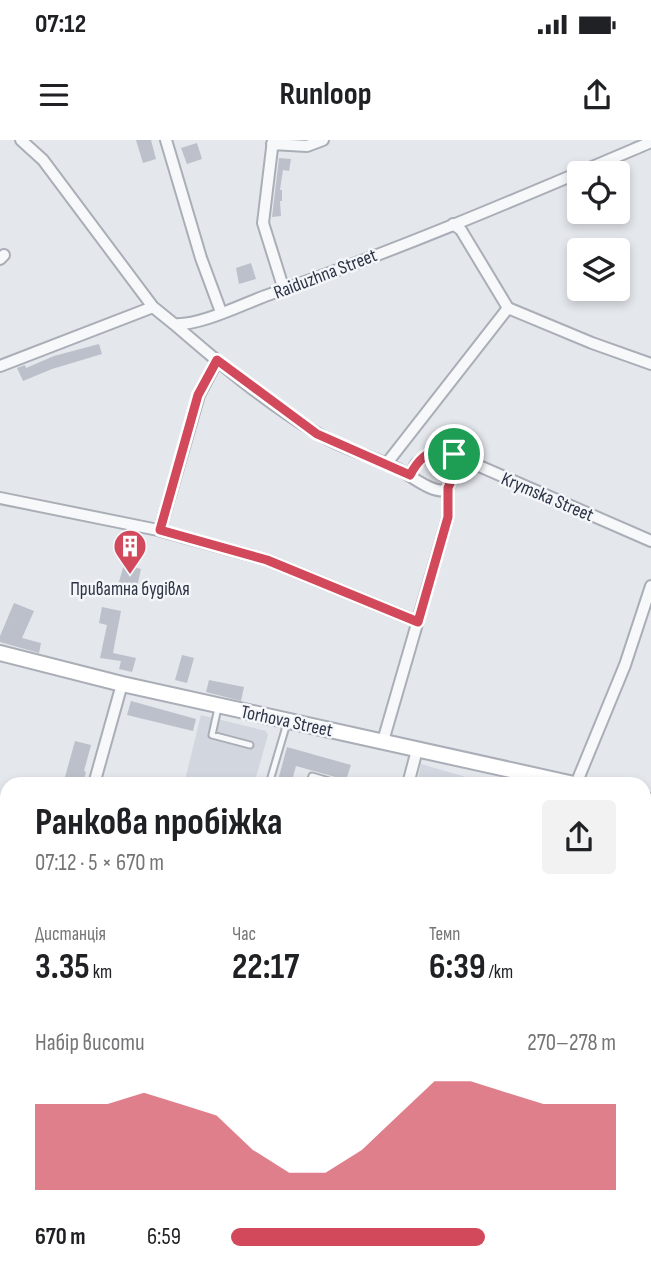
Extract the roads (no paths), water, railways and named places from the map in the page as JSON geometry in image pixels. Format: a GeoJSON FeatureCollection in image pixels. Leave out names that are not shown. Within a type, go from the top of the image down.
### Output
{"type":"FeatureCollection","features":[{"type":"Feature","properties":{"kind":"street"},"geometry":{"type":"LineString","coordinates":[[21,140],[43,160],[153,307],[217,360],[317,434],[387,463],[433,488],[442,491],[448,488]]}},
{"type":"Feature","properties":{"kind":"street"},"geometry":{"type":"LineString","coordinates":[[166,140],[201,258],[221,312]]}},
{"type":"Feature","properties":{"kind":"street"},"geometry":{"type":"LineString","coordinates":[[284,290],[263,223],[272,142],[307,146],[323,140]]}},
{"type":"Feature","properties":{"kind":"street","name":"Raiduzhna Street"},"geometry":{"type":"LineString","coordinates":[[174,324],[192,323],[284,290],[651,142]]}},
{"type":"Feature","properties":{"kind":"street"},"geometry":{"type":"LineString","coordinates":[[453,224],[461,230],[508,308],[592,343],[651,363]]}},
{"type":"Feature","properties":{"kind":"street"},"geometry":{"type":"LineString","coordinates":[[0,366],[153,307]]}},
{"type":"Feature","properties":{"kind":"street"},"geometry":{"type":"LineString","coordinates":[[387,463],[508,308]]}},
{"type":"Feature","properties":{"kind":"street"},"geometry":{"type":"LineString","coordinates":[[160,530],[198,395],[217,360]]}},
{"type":"Feature","properties":{"kind":"street","name":"Krymska Street"},"geometry":{"type":"LineString","coordinates":[[410,475],[422,457],[435,451],[447,452],[651,541]]}},
{"type":"Feature","properties":{"kind":"street"},"geometry":{"type":"LineString","coordinates":[[383,741],[448,517],[448,488],[457,467],[463,463],[471,463]]}},
{"type":"Feature","properties":{"kind":"street"},"geometry":{"type":"LineString","coordinates":[[433,488],[443,501],[448,517]]}},
{"type":"Feature","properties":{"kind":"street"},"geometry":{"type":"LineString","coordinates":[[0,498],[160,530],[267,560],[418,622]]}},
{"type":"Feature","properties":{"kind":"street"},"geometry":{"type":"LineString","coordinates":[[578,777],[625,665],[651,586]]}},
{"type":"Feature","properties":{"kind":"street","name":"Torhova Street"},"geometry":{"type":"LineString","coordinates":[[0,653],[121,684],[542,777]]}},
{"type":"Feature","properties":{"kind":"street"},"geometry":{"type":"LineString","coordinates":[[96,777],[121,684]]}},
{"type":"Feature","properties":{"kind":"street"},"geometry":{"type":"LineString","coordinates":[[410,777],[417,750]]}},
{"type":"Feature","properties":{"kind":"lane"},"geometry":{"type":"LineString","coordinates":[[218,706],[212,735],[250,745]]}},
{"type":"Feature","properties":{"kind":"lane"},"geometry":{"type":"LineString","coordinates":[[271,777],[288,719]]}},
{"type":"Feature","properties":{"kind":"place","name":"Приватна будівля"},"geometry":{"type":"Point","coordinates":[130,576]}}]}
